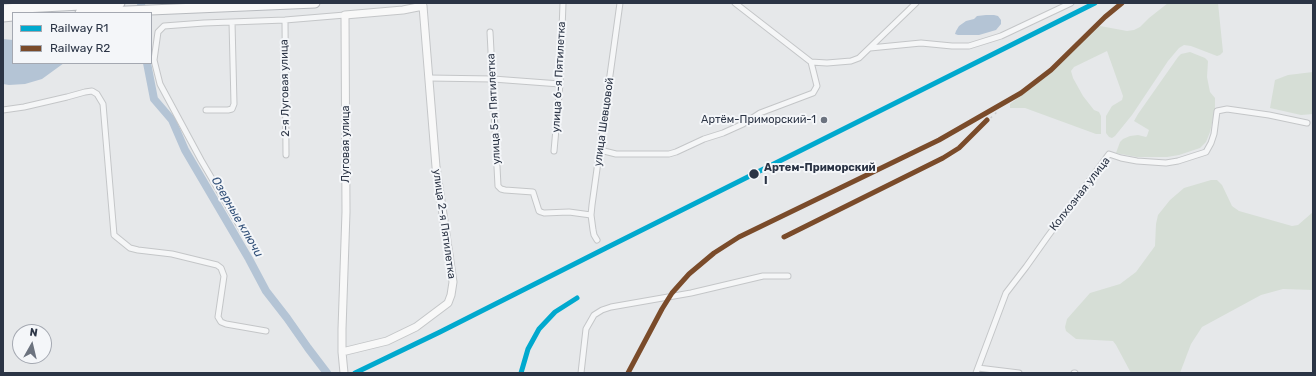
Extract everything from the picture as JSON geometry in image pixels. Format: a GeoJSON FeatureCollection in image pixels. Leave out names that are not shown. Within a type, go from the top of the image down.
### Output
{"type":"FeatureCollection","features":[{"type":"Feature","properties":{"kind":"highway"},"geometry":{"type":"LineString","coordinates":[[3,9],[120,3]]}},
{"type":"Feature","properties":{"kind":"highway"},"geometry":{"type":"LineString","coordinates":[[106,12],[315,3]]}},
{"type":"Feature","properties":{"kind":"main road"},"geometry":{"type":"LineString","coordinates":[[345,15],[403,10],[425,5]]}},
{"type":"Feature","properties":{"kind":"main road","name":"улица 2-я Пятилетка"},"geometry":{"type":"LineString","coordinates":[[342,352],[387,341],[416,327],[448,303],[452,295],[453,282],[436,167],[425,5]]}},
{"type":"Feature","properties":{"kind":"main road","name":"Луговая улица"},"geometry":{"type":"LineString","coordinates":[[342,352],[346,212],[345,15]]}},
{"type":"Feature","properties":{"kind":"main road"},"geometry":{"type":"LineString","coordinates":[[342,352],[344,373]]}},
{"type":"Feature","properties":{"kind":"street","name":"улица 6-я Пятилетка"},"geometry":{"type":"LineString","coordinates":[[554,151],[560,84],[563,3]]}},
{"type":"Feature","properties":{"kind":"street","name":"улица Шевцовой"},"geometry":{"type":"LineString","coordinates":[[597,240],[594,236],[591,215],[620,3]]}},
{"type":"Feature","properties":{"kind":"street"},"geometry":{"type":"LineString","coordinates":[[734,3],[811,62],[827,64],[851,61],[859,58],[916,3]]}},
{"type":"Feature","properties":{"kind":"street"},"geometry":{"type":"LineString","coordinates":[[870,48],[921,43],[969,46],[1001,36],[1071,3]]}},
{"type":"Feature","properties":{"kind":"street"},"geometry":{"type":"LineString","coordinates":[[242,230],[201,160],[160,84],[154,60],[158,32],[164,26],[285,20],[345,15]]}},
{"type":"Feature","properties":{"kind":"street","name":"2-я Луговая улица"},"geometry":{"type":"LineString","coordinates":[[285,20],[286,155]]}},
{"type":"Feature","properties":{"kind":"street"},"geometry":{"type":"LineString","coordinates":[[206,110],[228,110],[232,109],[234,104],[232,22]]}},
{"type":"Feature","properties":{"kind":"street","name":"улица 5-я Пятилетка"},"geometry":{"type":"LineString","coordinates":[[490,32],[498,186],[505,190],[533,192],[539,211],[544,213],[569,212],[591,215]]}},
{"type":"Feature","properties":{"kind":"street"},"geometry":{"type":"LineString","coordinates":[[600,150],[616,154],[669,154],[704,139],[723,133],[743,124],[760,113],[812,93],[816,90],[817,86],[811,62]]}},
{"type":"Feature","properties":{"kind":"street"},"geometry":{"type":"LineString","coordinates":[[429,78],[492,79],[560,84]]}},
{"type":"Feature","properties":{"kind":"street"},"geometry":{"type":"LineString","coordinates":[[3,110],[24,107],[85,92],[92,91],[97,94],[103,104],[114,235],[130,248],[172,254],[217,265],[221,268],[224,276],[218,317],[221,322],[266,331]]}},
{"type":"Feature","properties":{"kind":"street","name":"Колхозная улица"},"geometry":{"type":"LineString","coordinates":[[977,370],[1006,293],[1109,154],[1137,161],[1166,162],[1178,161],[1206,152],[1214,134],[1217,111],[1228,110],[1269,114],[1307,123]]}},
{"type":"Feature","properties":{"kind":"street"},"geometry":{"type":"LineString","coordinates":[[581,373],[586,329],[594,315],[602,310],[611,307],[691,293],[763,276],[788,276]]}},
{"type":"Feature","properties":{"kind":"street"},"geometry":{"type":"LineString","coordinates":[[977,370],[1019,373]]}},
{"type":"Feature","properties":{"kind":"shaded area"},"geometry":{"type":"Polygon","coordinates":[[[1168,3],[1218,3],[1223,52],[1217,56],[1191,46],[1184,45],[1179,48],[1168,61],[1132,115],[1112,138],[1106,133],[1106,116],[1112,106],[1122,100],[1123,96],[1107,51],[1074,67],[1071,71],[1073,78],[1083,96],[1101,116],[1101,134],[1096,134],[1025,108],[1010,108],[1010,104],[1050,74],[1096,28],[1100,26],[1127,31],[1134,30],[1140,27],[1168,3]]]}},
{"type":"Feature","properties":{"kind":"shaded area"},"geometry":{"type":"Polygon","coordinates":[[[1190,52],[1205,58],[1208,61],[1207,77],[1210,92],[1215,98],[1215,110],[1206,142],[1200,148],[1179,155],[1167,157],[1137,157],[1116,153],[1120,142],[1123,139],[1138,135],[1147,136],[1149,130],[1134,121],[1178,57],[1181,54],[1190,52]]]}},
{"type":"Feature","properties":{"kind":"shaded area"},"geometry":{"type":"Polygon","coordinates":[[[1313,72],[1313,114],[1301,115],[1270,108],[1275,80],[1288,75],[1313,72]]]}},
{"type":"Feature","properties":{"kind":"shaded area"},"geometry":{"type":"Polygon","coordinates":[[[1211,180],[1217,180],[1222,185],[1232,206],[1239,211],[1292,226],[1298,225],[1313,212],[1313,290],[1283,289],[1261,295],[1202,327],[1191,344],[1180,373],[1131,373],[1113,341],[1076,339],[1066,331],[1065,327],[1067,319],[1090,293],[1120,284],[1136,272],[1155,246],[1158,215],[1170,200],[1184,188],[1211,180]]]}},
{"type":"Feature","properties":{"kind":"water"},"geometry":{"type":"Polygon","coordinates":[[[977,16],[998,16],[1001,20],[1001,24],[996,30],[979,35],[955,34],[959,26],[966,21],[974,19],[977,16]]]}},
{"type":"Feature","properties":{"kind":"water"},"geometry":{"type":"Polygon","coordinates":[[[3,39],[12,40],[12,64],[63,64],[42,79],[25,84],[3,84],[3,39]]]}},
{"type":"Feature","properties":{"kind":"waterway","name":"Озерные ключи"},"geometry":{"type":"LineString","coordinates":[[141,3],[142,12]]}},
{"type":"Feature","properties":{"kind":"waterway","name":"Озерные ключи"},"geometry":{"type":"LineString","coordinates":[[147,64],[154,99],[172,120],[185,150],[266,291],[327,373]]}},
{"type":"Feature","properties":{"kind":"railway"},"geometry":{"type":"LineString","coordinates":[[628,373],[672,293],[689,274],[714,253],[739,237],[939,140],[1021,93],[1051,70],[1105,17],[1122,3]]}},
{"type":"Feature","properties":{"kind":"railway"},"geometry":{"type":"LineString","coordinates":[[387,359],[1027,37]]}},
{"type":"Feature","properties":{"kind":"railway"},"geometry":{"type":"LineString","coordinates":[[784,237],[943,158],[959,148],[999,110]]}},
{"type":"Feature","properties":{"kind":"railway"},"geometry":{"type":"LineString","coordinates":[[521,373],[528,349],[539,329],[555,312],[577,298]]}},
{"type":"Feature","properties":{"kind":"rail line","name":"R1"},"geometry":{"type":"LineString","coordinates":[[355,373],[440,332],[1095,3]]}},
{"type":"Feature","properties":{"kind":"rail line","name":"R2"},"geometry":{"type":"LineString","coordinates":[[628,373],[672,293],[689,274],[714,253],[739,237],[939,140],[1021,93],[1051,70],[1105,17],[1122,3]]}},
{"type":"Feature","properties":{"kind":"rail line","name":"R2"},"geometry":{"type":"LineString","coordinates":[[784,237],[943,158],[959,148],[987,120]]}},
{"type":"Feature","properties":{"kind":"rail line","name":"R1"},"geometry":{"type":"LineString","coordinates":[[521,373],[528,349],[539,329],[555,312],[577,298]]}},
{"type":"Feature","properties":{"kind":"place","name":"Артём-Приморский-1"},"geometry":{"type":"Point","coordinates":[824,120]}},
{"type":"Feature","properties":{"kind":"place","name":"Артем-Приморский I"},"geometry":{"type":"Point","coordinates":[754,174]}}]}
